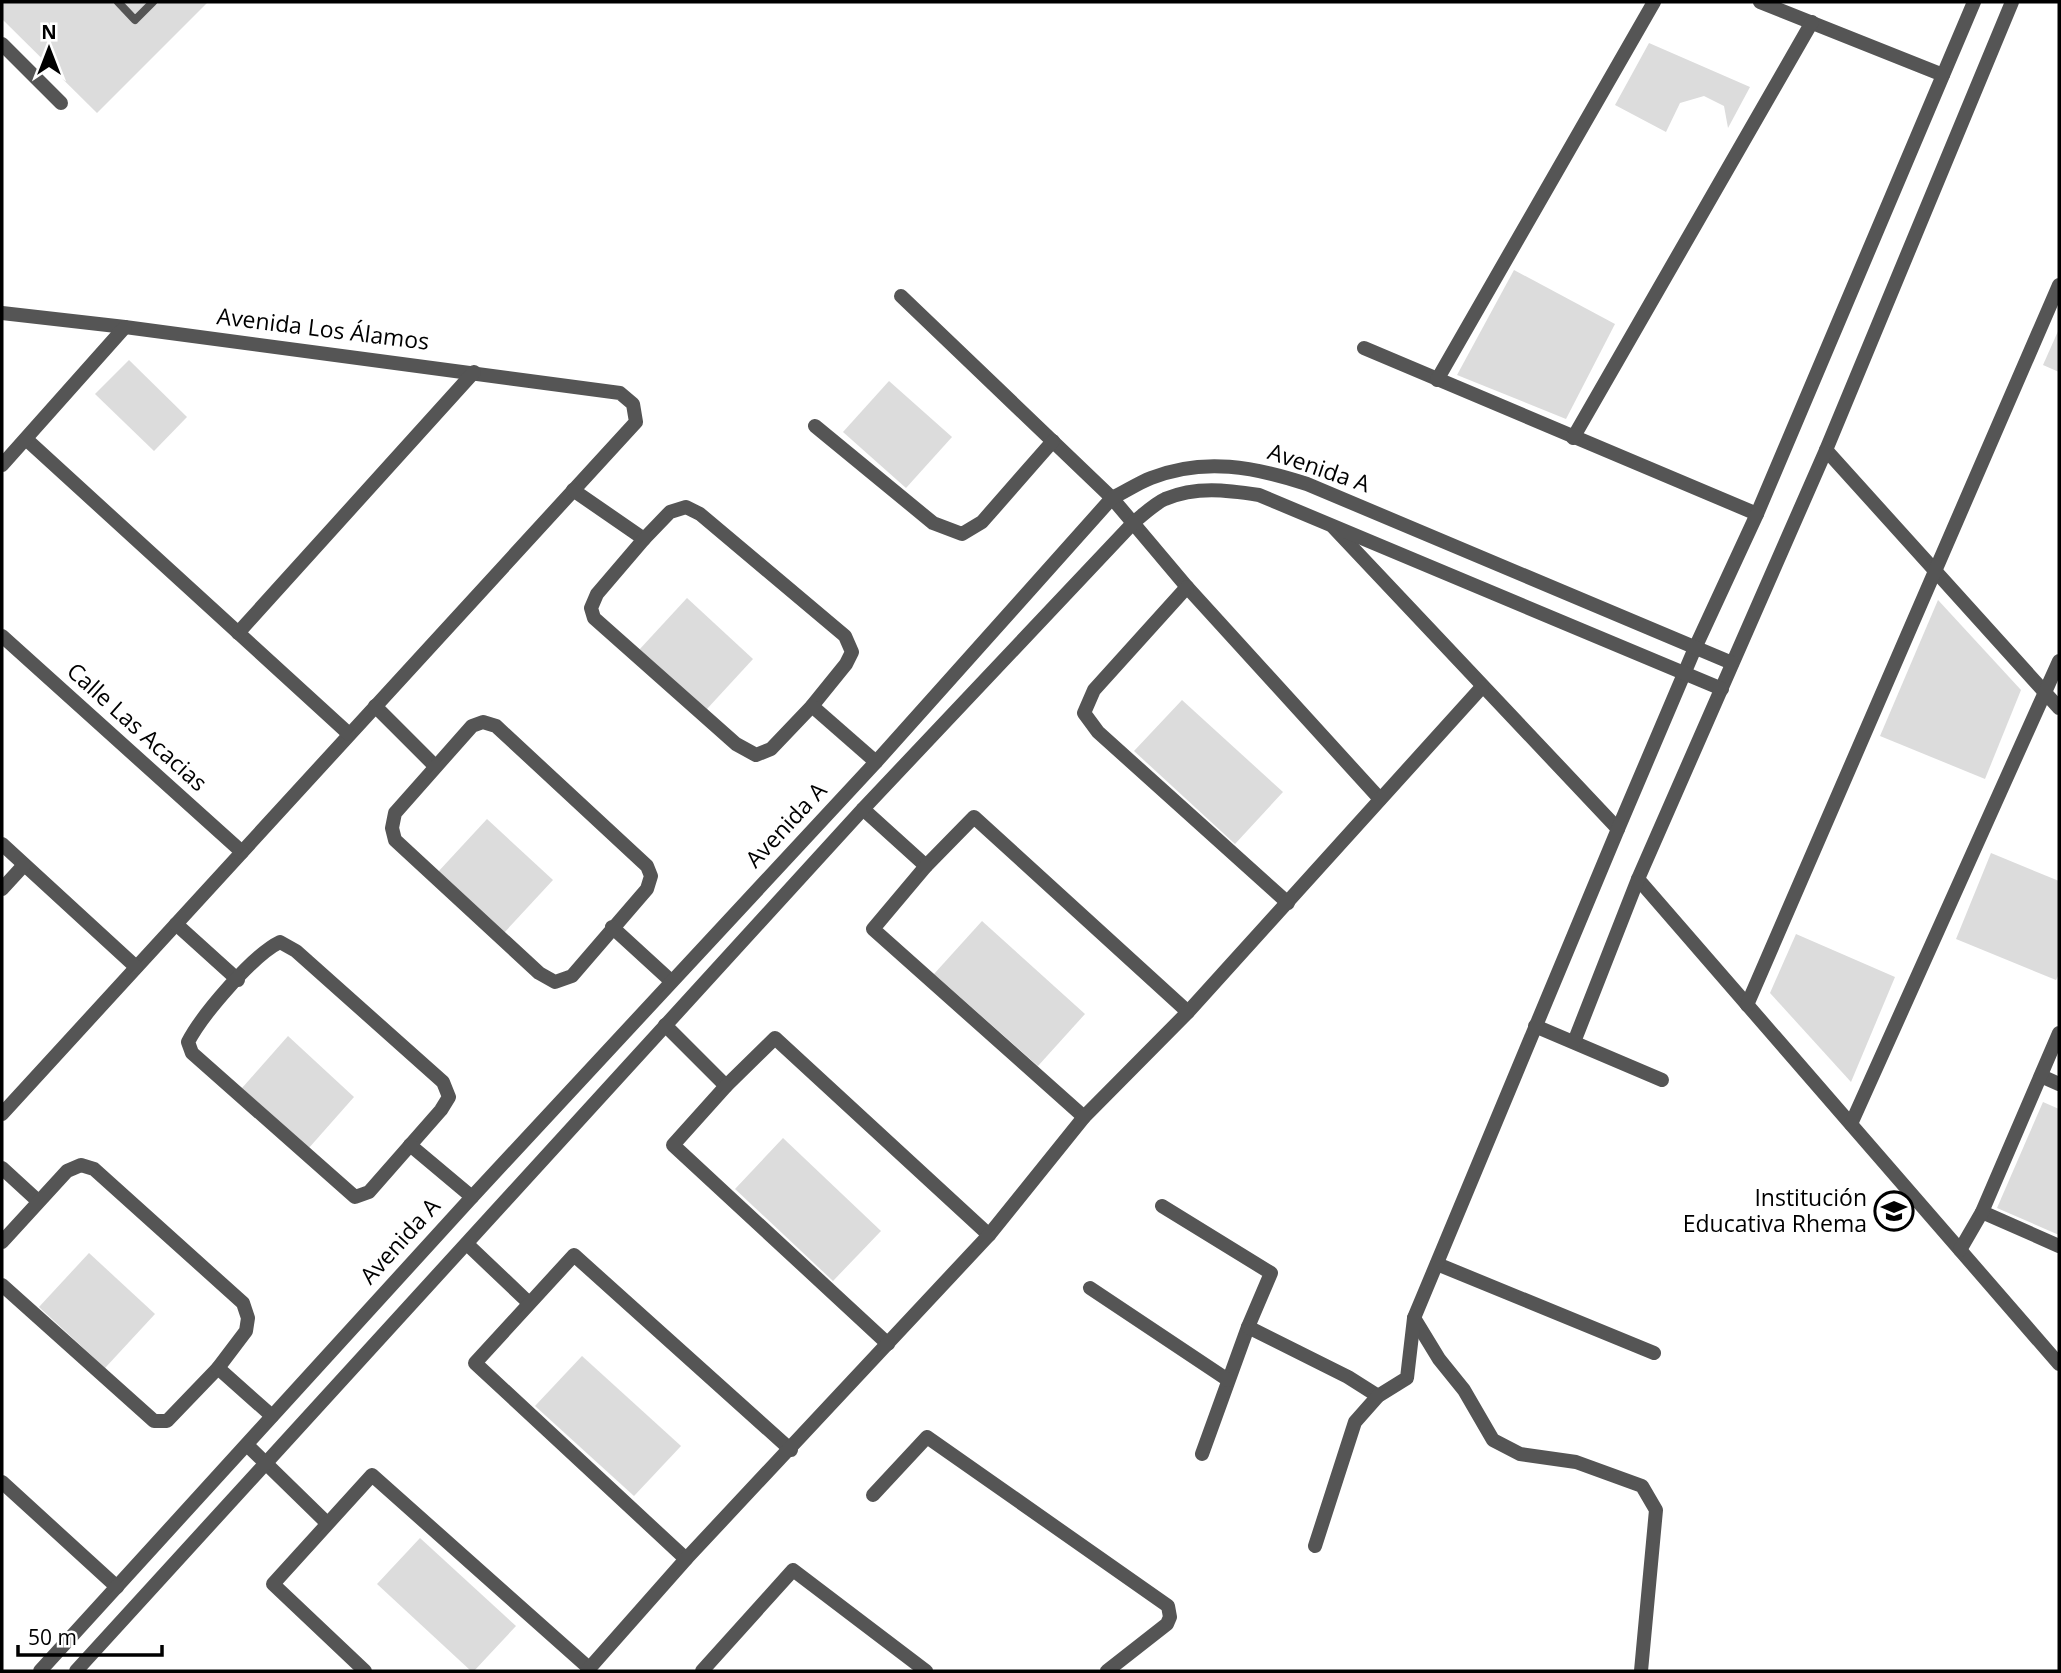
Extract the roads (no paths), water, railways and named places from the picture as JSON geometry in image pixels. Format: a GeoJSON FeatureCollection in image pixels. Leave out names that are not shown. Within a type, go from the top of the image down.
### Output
{"type":"FeatureCollection","features":[{"type":"Feature","properties":{"kind":"street"},"geometry":{"type":"LineString","coordinates":[[1437,380],[1654,2]]}},
{"type":"Feature","properties":{"kind":"street"},"geometry":{"type":"LineString","coordinates":[[1760,2],[1943,75]]}},
{"type":"Feature","properties":{"kind":"street"},"geometry":{"type":"LineString","coordinates":[[1315,1546],[1355,1422],[1378,1396],[1407,1378],[1414,1318],[1695,648],[1757,514],[1974,2]]}},
{"type":"Feature","properties":{"kind":"street"},"geometry":{"type":"LineString","coordinates":[[1574,1042],[1638,880],[1826,450],[2012,2]]}},
{"type":"Feature","properties":{"kind":"street"},"geometry":{"type":"LineString","coordinates":[[1573,438],[1812,22]]}},
{"type":"Feature","properties":{"kind":"street"},"geometry":{"type":"LineString","coordinates":[[2,44],[61,103]]}},
{"type":"Feature","properties":{"kind":"street"},"geometry":{"type":"LineString","coordinates":[[1747,1005],[2059,285]]}},
{"type":"Feature","properties":{"kind":"street"},"geometry":{"type":"LineString","coordinates":[[901,296],[1112,498],[1187,587],[1380,799]]}},
{"type":"Feature","properties":{"kind":"street","name":"Avenida Los Álamos"},"geometry":{"type":"LineString","coordinates":[[2,313],[620,393],[633,404],[635,422],[573,490]]}},
{"type":"Feature","properties":{"kind":"street"},"geometry":{"type":"LineString","coordinates":[[2,465],[125,327]]}},
{"type":"Feature","properties":{"kind":"street"},"geometry":{"type":"LineString","coordinates":[[1364,348],[1757,514]]}},
{"type":"Feature","properties":{"kind":"street"},"geometry":{"type":"LineString","coordinates":[[238,633],[474,372]]}},
{"type":"Feature","properties":{"kind":"street"},"geometry":{"type":"LineString","coordinates":[[815,426],[933,523],[962,534],[982,522],[1054,441]]}},
{"type":"Feature","properties":{"kind":"street"},"geometry":{"type":"LineString","coordinates":[[26,439],[349,734]]}},
{"type":"Feature","properties":{"kind":"street"},"geometry":{"type":"LineString","coordinates":[[1826,450],[2059,708]]}},
{"type":"Feature","properties":{"kind":"street","name":"Avenida A"},"geometry":{"type":"LineString","coordinates":[[40,1671],[472,1196],[876,762],[1112,498],[1151,478],[1192,466],[1230,465],[1271,472],[1307,484],[1732,663]]}},
{"type":"Feature","properties":{"kind":"street"},"geometry":{"type":"LineString","coordinates":[[2,1114],[573,490],[644,539]]}},
{"type":"Feature","properties":{"kind":"street","name":"Avenida A"},"geometry":{"type":"LineString","coordinates":[[76,1671],[863,809],[1133,522],[1163,500],[1197,490],[1259,495],[1722,689]]}},
{"type":"Feature","properties":{"kind":"street"},"geometry":{"type":"LineString","coordinates":[[687,508],[700,514],[845,636],[852,652],[846,664],[813,706],[772,749],[755,755],[736,744],[594,618],[591,608],[597,594],[670,512],[687,508]]}},
{"type":"Feature","properties":{"kind":"street"},"geometry":{"type":"LineString","coordinates":[[1330,525],[1618,829]]}},
{"type":"Feature","properties":{"kind":"street"},"geometry":{"type":"LineString","coordinates":[[1187,587],[1094,690],[1084,713],[1098,732],[1288,903]]}},
{"type":"Feature","properties":{"kind":"street","name":"Calle Las Acacias"},"geometry":{"type":"LineString","coordinates":[[2,636],[242,852]]}},
{"type":"Feature","properties":{"kind":"street"},"geometry":{"type":"LineString","coordinates":[[1851,1124],[2059,661]]}},
{"type":"Feature","properties":{"kind":"street"},"geometry":{"type":"LineString","coordinates":[[365,1671],[273,1584],[372,1475],[589,1670],[687,1559],[989,1235],[1084,1117],[1188,1012],[1482,687]]}},
{"type":"Feature","properties":{"kind":"street"},"geometry":{"type":"LineString","coordinates":[[375,706],[435,766]]}},
{"type":"Feature","properties":{"kind":"street"},"geometry":{"type":"LineString","coordinates":[[813,706],[876,762]]}},
{"type":"Feature","properties":{"kind":"street"},"geometry":{"type":"LineString","coordinates":[[483,722],[496,726],[647,866],[652,876],[647,889],[612,927],[572,976],[555,982],[539,973],[395,840],[392,828],[395,813],[472,726],[483,722]]}},
{"type":"Feature","properties":{"kind":"street"},"geometry":{"type":"LineString","coordinates":[[863,809],[926,866]]}},
{"type":"Feature","properties":{"kind":"street"},"geometry":{"type":"LineString","coordinates":[[1084,1117],[873,929],[926,866],[974,817],[1188,1012]]}},
{"type":"Feature","properties":{"kind":"street"},"geometry":{"type":"LineString","coordinates":[[2,844],[136,967]]}},
{"type":"Feature","properties":{"kind":"street"},"geometry":{"type":"LineString","coordinates":[[2,889],[24,864]]}},
{"type":"Feature","properties":{"kind":"street"},"geometry":{"type":"LineString","coordinates":[[1638,880],[2059,1364]]}},
{"type":"Feature","properties":{"kind":"street"},"geometry":{"type":"LineString","coordinates":[[176,924],[237,980]]}},
{"type":"Feature","properties":{"kind":"street"},"geometry":{"type":"LineString","coordinates":[[612,927],[671,981]]}},
{"type":"Feature","properties":{"kind":"street"},"geometry":{"type":"LineString","coordinates":[[280,942],[296,951],[443,1082],[449,1097],[410,1145],[369,1192],[355,1197],[192,1053],[188,1042],[196,1027],[237,980],[269,948],[280,942]]}},
{"type":"Feature","properties":{"kind":"street"},"geometry":{"type":"LineString","coordinates":[[660,992],[679,1010]]}},
{"type":"Feature","properties":{"kind":"street"},"geometry":{"type":"LineString","coordinates":[[665,1026],[726,1086]]}},
{"type":"Feature","properties":{"kind":"street"},"geometry":{"type":"LineString","coordinates":[[1535,1026],[1662,1080]]}},
{"type":"Feature","properties":{"kind":"street"},"geometry":{"type":"LineString","coordinates":[[1961,1250],[1982,1212],[2059,1033]]}},
{"type":"Feature","properties":{"kind":"street"},"geometry":{"type":"LineString","coordinates":[[888,1345],[673,1145],[726,1086],[775,1038],[989,1235]]}},
{"type":"Feature","properties":{"kind":"street"},"geometry":{"type":"LineString","coordinates":[[2041,1076],[2059,1084]]}},
{"type":"Feature","properties":{"kind":"street"},"geometry":{"type":"LineString","coordinates":[[410,1145],[472,1196]]}},
{"type":"Feature","properties":{"kind":"street"},"geometry":{"type":"LineString","coordinates":[[2,1242],[67,1171],[81,1166],[94,1169],[243,1303],[247,1318],[246,1331],[218,1368],[167,1421],[154,1421],[2,1285]]}},
{"type":"Feature","properties":{"kind":"street"},"geometry":{"type":"LineString","coordinates":[[2,1168],[38,1201]]}},
{"type":"Feature","properties":{"kind":"street"},"geometry":{"type":"LineString","coordinates":[[1162,1206],[1271,1273],[1248,1327],[1202,1454]]}},
{"type":"Feature","properties":{"kind":"street"},"geometry":{"type":"LineString","coordinates":[[1982,1212],[2059,1246]]}},
{"type":"Feature","properties":{"kind":"street"},"geometry":{"type":"LineString","coordinates":[[467,1244],[528,1303]]}},
{"type":"Feature","properties":{"kind":"street"},"geometry":{"type":"LineString","coordinates":[[687,1559],[475,1363],[528,1303],[574,1255],[791,1450]]}},
{"type":"Feature","properties":{"kind":"street"},"geometry":{"type":"LineString","coordinates":[[1437,1264],[1654,1353]]}},
{"type":"Feature","properties":{"kind":"street"},"geometry":{"type":"LineString","coordinates":[[1090,1288],[1228,1380]]}},
{"type":"Feature","properties":{"kind":"street"},"geometry":{"type":"LineString","coordinates":[[1414,1318],[1439,1359],[1464,1390],[1493,1440],[1520,1454],[1576,1462],[1642,1486],[1656,1510],[1641,1671]]}},
{"type":"Feature","properties":{"kind":"street"},"geometry":{"type":"LineString","coordinates":[[1248,1327],[1348,1377],[1378,1396]]}},
{"type":"Feature","properties":{"kind":"street"},"geometry":{"type":"LineString","coordinates":[[218,1368],[272,1416]]}},
{"type":"Feature","properties":{"kind":"street"},"geometry":{"type":"LineString","coordinates":[[873,1495],[927,1437],[1168,1606],[1170,1617],[1167,1624],[1107,1671]]}},
{"type":"Feature","properties":{"kind":"street"},"geometry":{"type":"LineString","coordinates":[[247,1445],[327,1523]]}},
{"type":"Feature","properties":{"kind":"street"},"geometry":{"type":"LineString","coordinates":[[2,1482],[117,1587]]}},
{"type":"Feature","properties":{"kind":"street"},"geometry":{"type":"LineString","coordinates":[[702,1671],[793,1570],[926,1671]]}},
{"type":"Feature","properties":{"kind":"lane"},"geometry":{"type":"LineString","coordinates":[[118,2],[135,20],[153,2]]}},
{"type":"Feature","properties":{"kind":"place","name":"Institución Educativa Rhema"},"geometry":{"type":"Point","coordinates":[1894,1211]}}]}
